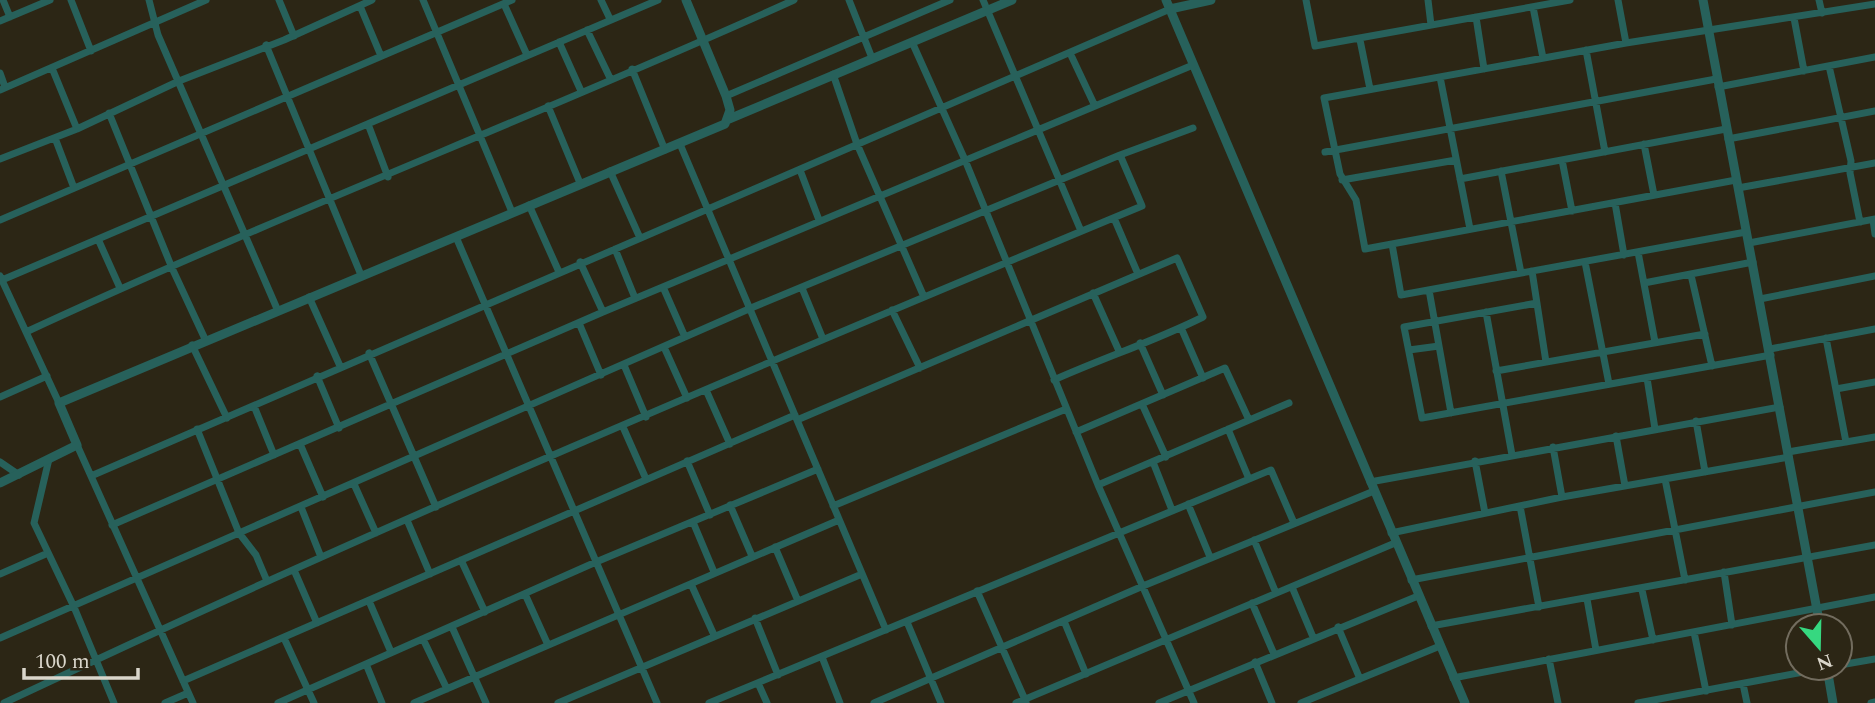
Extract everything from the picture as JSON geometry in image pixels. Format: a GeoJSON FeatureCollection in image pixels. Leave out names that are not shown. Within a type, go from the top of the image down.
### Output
{"type":"FeatureCollection","features":[{"type":"Feature","properties":{"kind":"street"},"geometry":{"type":"LineString","coordinates":[[3,0],[10,17]]}},
{"type":"Feature","properties":{"kind":"street"},"geometry":{"type":"LineString","coordinates":[[71,0],[91,51]]}},
{"type":"Feature","properties":{"kind":"street"},"geometry":{"type":"LineString","coordinates":[[149,0],[155,23],[178,80],[278,310]]}},
{"type":"Feature","properties":{"kind":"street"},"geometry":{"type":"LineString","coordinates":[[0,73],[3,88],[206,0]]}},
{"type":"Feature","properties":{"kind":"street"},"geometry":{"type":"LineString","coordinates":[[279,0],[294,36]]}},
{"type":"Feature","properties":{"kind":"street"},"geometry":{"type":"LineString","coordinates":[[0,159],[77,129],[178,80],[294,36],[372,0]]}},
{"type":"Feature","properties":{"kind":"street"},"geometry":{"type":"LineString","coordinates":[[424,0],[512,212]]}},
{"type":"Feature","properties":{"kind":"street"},"geometry":{"type":"LineString","coordinates":[[0,220],[512,0]]}},
{"type":"Feature","properties":{"kind":"street"},"geometry":{"type":"LineString","coordinates":[[601,0],[610,19]]}},
{"type":"Feature","properties":{"kind":"street"},"geometry":{"type":"LineString","coordinates":[[193,703],[112,525],[60,402],[1,278],[309,150],[658,0]]}},
{"type":"Feature","properties":{"kind":"street"},"geometry":{"type":"LineString","coordinates":[[686,0],[726,96],[729,118]]}},
{"type":"Feature","properties":{"kind":"street"},"geometry":{"type":"LineString","coordinates":[[26,332],[120,288],[388,177],[794,0]]}},
{"type":"Feature","properties":{"kind":"street"},"geometry":{"type":"LineString","coordinates":[[849,0],[872,58]]}},
{"type":"Feature","properties":{"kind":"street"},"geometry":{"type":"LineString","coordinates":[[726,96],[950,0]]}},
{"type":"Feature","properties":{"kind":"street"},"geometry":{"type":"LineString","coordinates":[[983,0],[1039,127],[1081,232]]}},
{"type":"Feature","properties":{"kind":"street"},"geometry":{"type":"LineString","coordinates":[[60,402],[580,183],[712,131],[729,118],[1012,0]]}},
{"type":"Feature","properties":{"kind":"street"},"geometry":{"type":"LineString","coordinates":[[91,476],[580,262],[1070,53],[1168,4],[1211,0]]}},
{"type":"Feature","properties":{"kind":"street"},"geometry":{"type":"LineString","coordinates":[[1306,0],[1315,46],[1570,0]]}},
{"type":"Feature","properties":{"kind":"street"},"geometry":{"type":"LineString","coordinates":[[1427,0],[1431,25]]}},
{"type":"Feature","properties":{"kind":"street"},"geometry":{"type":"LineString","coordinates":[[1618,0],[1626,43]]}},
{"type":"Feature","properties":{"kind":"street"},"geometry":{"type":"LineString","coordinates":[[1703,0],[1818,612]]}},
{"type":"Feature","properties":{"kind":"street"},"geometry":{"type":"LineString","coordinates":[[1819,0],[1822,13]]}},
{"type":"Feature","properties":{"kind":"street"},"geometry":{"type":"LineString","coordinates":[[0,21],[46,1]]}},
{"type":"Feature","properties":{"kind":"street"},"geometry":{"type":"LineString","coordinates":[[504,4],[527,55]]}},
{"type":"Feature","properties":{"kind":"street"},"geometry":{"type":"LineString","coordinates":[[1168,4],[1465,703]]}},
{"type":"Feature","properties":{"kind":"street"},"geometry":{"type":"LineString","coordinates":[[1875,4],[1626,43],[1324,98],[1342,180],[1356,200],[1365,249],[1654,195],[1875,163]]}},
{"type":"Feature","properties":{"kind":"street"},"geometry":{"type":"LineString","coordinates":[[360,6],[381,56]]}},
{"type":"Feature","properties":{"kind":"street"},"geometry":{"type":"LineString","coordinates":[[1534,7],[1543,58]]}},
{"type":"Feature","properties":{"kind":"street"},"geometry":{"type":"LineString","coordinates":[[1476,17],[1484,69]]}},
{"type":"Feature","properties":{"kind":"street"},"geometry":{"type":"LineString","coordinates":[[1794,18],[1804,71]]}},
{"type":"Feature","properties":{"kind":"street"},"geometry":{"type":"LineString","coordinates":[[587,30],[610,78]]}},
{"type":"Feature","properties":{"kind":"street"},"geometry":{"type":"LineString","coordinates":[[1360,40],[1370,89]]}},
{"type":"Feature","properties":{"kind":"street"},"geometry":{"type":"LineString","coordinates":[[559,42],[581,91]]}},
{"type":"Feature","properties":{"kind":"street"},"geometry":{"type":"LineString","coordinates":[[912,42],[965,160],[1098,485],[1194,703]]}},
{"type":"Feature","properties":{"kind":"street"},"geometry":{"type":"LineString","coordinates":[[266,45],[361,275]]}},
{"type":"Feature","properties":{"kind":"street"},"geometry":{"type":"LineString","coordinates":[[1586,50],[1605,152]]}},
{"type":"Feature","properties":{"kind":"street"},"geometry":{"type":"LineString","coordinates":[[1070,53],[1094,104]]}},
{"type":"Feature","properties":{"kind":"street"},"geometry":{"type":"LineString","coordinates":[[1325,152],[1595,100],[1804,71],[1875,57]]}},
{"type":"Feature","properties":{"kind":"street"},"geometry":{"type":"LineString","coordinates":[[112,525],[635,298],[1192,65]]}},
{"type":"Feature","properties":{"kind":"street"},"geometry":{"type":"LineString","coordinates":[[1829,66],[1852,167],[1860,222]]}},
{"type":"Feature","properties":{"kind":"street"},"geometry":{"type":"LineString","coordinates":[[52,68],[77,129]]}},
{"type":"Feature","properties":{"kind":"street"},"geometry":{"type":"LineString","coordinates":[[632,69],[665,150]]}},
{"type":"Feature","properties":{"kind":"street"},"geometry":{"type":"LineString","coordinates":[[833,74],[857,144],[881,194],[923,297]]}},
{"type":"Feature","properties":{"kind":"street"},"geometry":{"type":"LineString","coordinates":[[1440,77],[1470,229]]}},
{"type":"Feature","properties":{"kind":"street"},"geometry":{"type":"LineString","coordinates":[[548,106],[580,183]]}},
{"type":"Feature","properties":{"kind":"street"},"geometry":{"type":"LineString","coordinates":[[1460,179],[1644,144],[1875,111]]}},
{"type":"Feature","properties":{"kind":"street"},"geometry":{"type":"LineString","coordinates":[[109,113],[128,165],[205,340]]}},
{"type":"Feature","properties":{"kind":"street"},"geometry":{"type":"LineString","coordinates":[[368,124],[388,177]]}},
{"type":"Feature","properties":{"kind":"street"},"geometry":{"type":"LineString","coordinates":[[0,638],[529,408],[751,308],[1121,155],[1193,128]]}},
{"type":"Feature","properties":{"kind":"street"},"geometry":{"type":"LineString","coordinates":[[55,138],[74,188]]}},
{"type":"Feature","properties":{"kind":"street"},"geometry":{"type":"LineString","coordinates":[[680,144],[710,208],[886,630]]}},
{"type":"Feature","properties":{"kind":"street"},"geometry":{"type":"LineString","coordinates":[[1644,144],[1654,195]]}},
{"type":"Feature","properties":{"kind":"street"},"geometry":{"type":"LineString","coordinates":[[2,703],[376,533],[823,339],[1142,206],[1121,155]]}},
{"type":"Feature","properties":{"kind":"street"},"geometry":{"type":"LineString","coordinates":[[1342,180],[1456,160]]}},
{"type":"Feature","properties":{"kind":"street"},"geometry":{"type":"LineString","coordinates":[[1562,160],[1572,211]]}},
{"type":"Feature","properties":{"kind":"street"},"geometry":{"type":"LineString","coordinates":[[800,170],[819,220]]}},
{"type":"Feature","properties":{"kind":"street"},"geometry":{"type":"LineString","coordinates":[[610,171],[640,238]]}},
{"type":"Feature","properties":{"kind":"street"},"geometry":{"type":"LineString","coordinates":[[1501,172],[1521,273]]}},
{"type":"Feature","properties":{"kind":"street"},"geometry":{"type":"LineString","coordinates":[[1615,203],[1624,255]]}},
{"type":"Feature","properties":{"kind":"street"},"geometry":{"type":"LineString","coordinates":[[529,205],[559,272]]}},
{"type":"Feature","properties":{"kind":"street"},"geometry":{"type":"LineString","coordinates":[[1114,218],[1138,274]]}},
{"type":"Feature","properties":{"kind":"street"},"geometry":{"type":"LineString","coordinates":[[1749,243],[1874,220],[1875,234]]}},
{"type":"Feature","properties":{"kind":"street"},"geometry":{"type":"LineString","coordinates":[[1392,244],[1401,295],[1746,232]]}},
{"type":"Feature","properties":{"kind":"street"},"geometry":{"type":"LineString","coordinates":[[456,237],[657,703]]}},
{"type":"Feature","properties":{"kind":"street"},"geometry":{"type":"LineString","coordinates":[[98,239],[120,288]]}},
{"type":"Feature","properties":{"kind":"street"},"geometry":{"type":"LineString","coordinates":[[615,249],[635,298]]}},
{"type":"Feature","properties":{"kind":"street"},"geometry":{"type":"LineString","coordinates":[[1638,252],[1655,342]]}},
{"type":"Feature","properties":{"kind":"street"},"geometry":{"type":"LineString","coordinates":[[183,681],[687,461],[920,368],[1177,258],[1203,317],[1182,330],[1119,351],[1054,380]]}},
{"type":"Feature","properties":{"kind":"street"},"geometry":{"type":"LineString","coordinates":[[580,262],[603,312]]}},
{"type":"Feature","properties":{"kind":"street"},"geometry":{"type":"LineString","coordinates":[[1585,262],[1609,384]]}},
{"type":"Feature","properties":{"kind":"street"},"geometry":{"type":"LineString","coordinates":[[1644,283],[1753,262]]}},
{"type":"Feature","properties":{"kind":"street"},"geometry":{"type":"LineString","coordinates":[[1532,271],[1546,362]]}},
{"type":"Feature","properties":{"kind":"street"},"geometry":{"type":"LineString","coordinates":[[1691,275],[1712,366]]}},
{"type":"Feature","properties":{"kind":"street"},"geometry":{"type":"LineString","coordinates":[[1760,299],[1875,276]]}},
{"type":"Feature","properties":{"kind":"street"},"geometry":{"type":"LineString","coordinates":[[663,287],[685,337]]}},
{"type":"Feature","properties":{"kind":"street"},"geometry":{"type":"LineString","coordinates":[[802,288],[823,339]]}},
{"type":"Feature","properties":{"kind":"street"},"geometry":{"type":"LineString","coordinates":[[1429,290],[1451,413]]}},
{"type":"Feature","properties":{"kind":"street"},"geometry":{"type":"LineString","coordinates":[[1093,293],[1119,351]]}},
{"type":"Feature","properties":{"kind":"street"},"geometry":{"type":"LineString","coordinates":[[309,298],[340,366]]}},
{"type":"Feature","properties":{"kind":"street"},"geometry":{"type":"LineString","coordinates":[[1537,303],[1404,327],[1422,418],[1712,366],[1875,329]]}},
{"type":"Feature","properties":{"kind":"street"},"geometry":{"type":"LineString","coordinates":[[892,310],[920,368]]}},
{"type":"Feature","properties":{"kind":"street"},"geometry":{"type":"LineString","coordinates":[[1486,312],[1512,455]]}},
{"type":"Feature","properties":{"kind":"street"},"geometry":{"type":"LineString","coordinates":[[579,323],[601,375]]}},
{"type":"Feature","properties":{"kind":"street"},"geometry":{"type":"LineString","coordinates":[[1182,330],[1203,378]]}},
{"type":"Feature","properties":{"kind":"street"},"geometry":{"type":"LineString","coordinates":[[1496,371],[1706,334]]}},
{"type":"Feature","properties":{"kind":"street"},"geometry":{"type":"LineString","coordinates":[[1826,338],[1846,442]]}},
{"type":"Feature","properties":{"kind":"street"},"geometry":{"type":"LineString","coordinates":[[1140,343],[1163,395]]}},
{"type":"Feature","properties":{"kind":"street"},"geometry":{"type":"LineString","coordinates":[[192,345],[227,418]]}},
{"type":"Feature","properties":{"kind":"street"},"geometry":{"type":"LineString","coordinates":[[1409,350],[1438,346]]}},
{"type":"Feature","properties":{"kind":"street"},"geometry":{"type":"LineString","coordinates":[[664,348],[687,398]]}},
{"type":"Feature","properties":{"kind":"street"},"geometry":{"type":"LineString","coordinates":[[369,354],[416,456],[436,507]]}},
{"type":"Feature","properties":{"kind":"street"},"geometry":{"type":"LineString","coordinates":[[624,365],[646,417]]}},
{"type":"Feature","properties":{"kind":"street"},"geometry":{"type":"LineString","coordinates":[[1076,432],[1225,368],[1249,420]]}},
{"type":"Feature","properties":{"kind":"street"},"geometry":{"type":"LineString","coordinates":[[0,397],[47,376]]}},
{"type":"Feature","properties":{"kind":"street"},"geometry":{"type":"LineString","coordinates":[[317,376],[339,428]]}},
{"type":"Feature","properties":{"kind":"street"},"geometry":{"type":"LineString","coordinates":[[1647,377],[1655,429]]}},
{"type":"Feature","properties":{"kind":"street"},"geometry":{"type":"LineString","coordinates":[[1836,389],[1875,382]]}},
{"type":"Feature","properties":{"kind":"street"},"geometry":{"type":"LineString","coordinates":[[706,390],[730,443]]}},
{"type":"Feature","properties":{"kind":"street"},"geometry":{"type":"LineString","coordinates":[[1098,485],[1289,403]]}},
{"type":"Feature","properties":{"kind":"street"},"geometry":{"type":"LineString","coordinates":[[1142,404],[1166,457]]}},
{"type":"Feature","properties":{"kind":"street"},"geometry":{"type":"LineString","coordinates":[[254,406],[274,455]]}},
{"type":"Feature","properties":{"kind":"street"},"geometry":{"type":"LineString","coordinates":[[874,703],[1372,487],[1475,461],[1780,407]]}},
{"type":"Feature","properties":{"kind":"street"},"geometry":{"type":"LineString","coordinates":[[833,506],[1066,409]]}},
{"type":"Feature","properties":{"kind":"street"},"geometry":{"type":"LineString","coordinates":[[1696,421],[1705,472]]}},
{"type":"Feature","properties":{"kind":"street"},"geometry":{"type":"LineString","coordinates":[[623,427],[646,479]]}},
{"type":"Feature","properties":{"kind":"street"},"geometry":{"type":"LineString","coordinates":[[197,429],[239,533],[256,555],[267,581]]}},
{"type":"Feature","properties":{"kind":"street"},"geometry":{"type":"LineString","coordinates":[[1228,429],[1249,479]]}},
{"type":"Feature","properties":{"kind":"street"},"geometry":{"type":"LineString","coordinates":[[1616,436],[1625,486]]}},
{"type":"Feature","properties":{"kind":"street"},"geometry":{"type":"LineString","coordinates":[[1016,703],[1292,587],[1393,538],[1485,513],[1875,437]]}},
{"type":"Feature","properties":{"kind":"street"},"geometry":{"type":"LineString","coordinates":[[300,444],[323,497]]}},
{"type":"Feature","properties":{"kind":"street"},"geometry":{"type":"LineString","coordinates":[[0,483],[77,445]]}},
{"type":"Feature","properties":{"kind":"street"},"geometry":{"type":"LineString","coordinates":[[1553,447],[1562,497]]}},
{"type":"Feature","properties":{"kind":"street"},"geometry":{"type":"LineString","coordinates":[[50,459],[34,523],[74,607],[114,703]]}},
{"type":"Feature","properties":{"kind":"street"},"geometry":{"type":"LineString","coordinates":[[687,461],[710,515]]}},
{"type":"Feature","properties":{"kind":"street"},"geometry":{"type":"LineString","coordinates":[[1475,461],[1485,513]]}},
{"type":"Feature","properties":{"kind":"street"},"geometry":{"type":"LineString","coordinates":[[0,462],[19,475]]}},
{"type":"Feature","properties":{"kind":"street"},"geometry":{"type":"LineString","coordinates":[[1153,462],[1172,510]]}},
{"type":"Feature","properties":{"kind":"street"},"geometry":{"type":"LineString","coordinates":[[278,703],[596,562],[818,469]]}},
{"type":"Feature","properties":{"kind":"street"},"geometry":{"type":"LineString","coordinates":[[709,703],[1271,470],[1294,523]]}},
{"type":"Feature","properties":{"kind":"street"},"geometry":{"type":"LineString","coordinates":[[1665,479],[1685,580]]}},
{"type":"Feature","properties":{"kind":"street"},"geometry":{"type":"LineString","coordinates":[[354,484],[376,533]]}},
{"type":"Feature","properties":{"kind":"street"},"geometry":{"type":"LineString","coordinates":[[1412,580],[1875,492]]}},
{"type":"Feature","properties":{"kind":"street"},"geometry":{"type":"LineString","coordinates":[[730,505],[752,556]]}},
{"type":"Feature","properties":{"kind":"street"},"geometry":{"type":"LineString","coordinates":[[1188,505],[1210,557]]}},
{"type":"Feature","properties":{"kind":"street"},"geometry":{"type":"LineString","coordinates":[[1520,506],[1539,607]]}},
{"type":"Feature","properties":{"kind":"street"},"geometry":{"type":"LineString","coordinates":[[301,508],[321,557]]}},
{"type":"Feature","properties":{"kind":"street"},"geometry":{"type":"LineString","coordinates":[[407,520],[430,574]]}},
{"type":"Feature","properties":{"kind":"street"},"geometry":{"type":"LineString","coordinates":[[414,703],[839,520]]}},
{"type":"Feature","properties":{"kind":"street"},"geometry":{"type":"LineString","coordinates":[[693,522],[714,572]]}},
{"type":"Feature","properties":{"kind":"street"},"geometry":{"type":"LineString","coordinates":[[1254,540],[1276,593]]}},
{"type":"Feature","properties":{"kind":"street"},"geometry":{"type":"LineString","coordinates":[[1431,626],[1642,590],[1724,572],[1875,545]]}},
{"type":"Feature","properties":{"kind":"street"},"geometry":{"type":"LineString","coordinates":[[775,547],[798,601]]}},
{"type":"Feature","properties":{"kind":"street"},"geometry":{"type":"LineString","coordinates":[[0,574],[48,553]]}},
{"type":"Feature","properties":{"kind":"street"},"geometry":{"type":"LineString","coordinates":[[461,560],[485,612]]}},
{"type":"Feature","properties":{"kind":"street"},"geometry":{"type":"LineString","coordinates":[[294,570],[317,623]]}},
{"type":"Feature","properties":{"kind":"street"},"geometry":{"type":"LineString","coordinates":[[1724,572],[1732,625]]}},
{"type":"Feature","properties":{"kind":"street"},"geometry":{"type":"LineString","coordinates":[[558,703],[862,574]]}},
{"type":"Feature","properties":{"kind":"street"},"geometry":{"type":"LineString","coordinates":[[691,584],[714,635]]}},
{"type":"Feature","properties":{"kind":"street"},"geometry":{"type":"LineString","coordinates":[[1292,587],[1313,637]]}},
{"type":"Feature","properties":{"kind":"street"},"geometry":{"type":"LineString","coordinates":[[1642,590],[1653,640]]}},
{"type":"Feature","properties":{"kind":"street"},"geometry":{"type":"LineString","coordinates":[[977,591],[1026,701]]}},
{"type":"Feature","properties":{"kind":"street"},"geometry":{"type":"LineString","coordinates":[[525,594],[548,645]]}},
{"type":"Feature","properties":{"kind":"street"},"geometry":{"type":"LineString","coordinates":[[1159,703],[1313,637],[1418,596]]}},
{"type":"Feature","properties":{"kind":"street"},"geometry":{"type":"LineString","coordinates":[[1453,678],[1875,597]]}},
{"type":"Feature","properties":{"kind":"street"},"geometry":{"type":"LineString","coordinates":[[1587,598],[1595,650]]}},
{"type":"Feature","properties":{"kind":"street"},"geometry":{"type":"LineString","coordinates":[[369,601],[391,652]]}},
{"type":"Feature","properties":{"kind":"street"},"geometry":{"type":"LineString","coordinates":[[1252,603],[1274,654]]}},
{"type":"Feature","properties":{"kind":"street"},"geometry":{"type":"LineString","coordinates":[[755,618],[778,675]]}},
{"type":"Feature","properties":{"kind":"street"},"geometry":{"type":"LineString","coordinates":[[1064,621],[1086,674]]}},
{"type":"Feature","properties":{"kind":"street"},"geometry":{"type":"LineString","coordinates":[[907,622],[941,703]]}},
{"type":"Feature","properties":{"kind":"street"},"geometry":{"type":"LineString","coordinates":[[452,627],[486,703]]}},
{"type":"Feature","properties":{"kind":"street"},"geometry":{"type":"LineString","coordinates":[[1338,627],[1360,679]]}},
{"type":"Feature","properties":{"kind":"street"},"geometry":{"type":"LineString","coordinates":[[1694,632],[1706,691]]}},
{"type":"Feature","properties":{"kind":"street"},"geometry":{"type":"LineString","coordinates":[[284,638],[314,703]]}},
{"type":"Feature","properties":{"kind":"street"},"geometry":{"type":"LineString","coordinates":[[423,639],[447,689]]}},
{"type":"Feature","properties":{"kind":"street"},"geometry":{"type":"LineString","coordinates":[[1301,703],[1320,699],[1360,679],[1440,646]]}},
{"type":"Feature","properties":{"kind":"street"},"geometry":{"type":"LineString","coordinates":[[822,657],[840,703]]}},
{"type":"Feature","properties":{"kind":"street"},"geometry":{"type":"LineString","coordinates":[[1549,659],[1558,703]]}},
{"type":"Feature","properties":{"kind":"street"},"geometry":{"type":"LineString","coordinates":[[1854,663],[1875,659]]}},
{"type":"Feature","properties":{"kind":"street"},"geometry":{"type":"LineString","coordinates":[[1255,662],[1272,703]]}},
{"type":"Feature","properties":{"kind":"street"},"geometry":{"type":"LineString","coordinates":[[366,664],[382,703]]}},
{"type":"Feature","properties":{"kind":"street"},"geometry":{"type":"LineString","coordinates":[[1638,703],[1666,700],[1784,676]]}},
{"type":"Feature","properties":{"kind":"street"},"geometry":{"type":"LineString","coordinates":[[1829,682],[1833,703]]}},
{"type":"Feature","properties":{"kind":"street"},"geometry":{"type":"LineString","coordinates":[[758,683],[767,703]]}},
{"type":"Feature","properties":{"kind":"street"},"geometry":{"type":"LineString","coordinates":[[1743,684],[1747,703]]}},
{"type":"Feature","properties":{"kind":"street"},"geometry":{"type":"LineString","coordinates":[[165,703],[188,693]]}}]}
